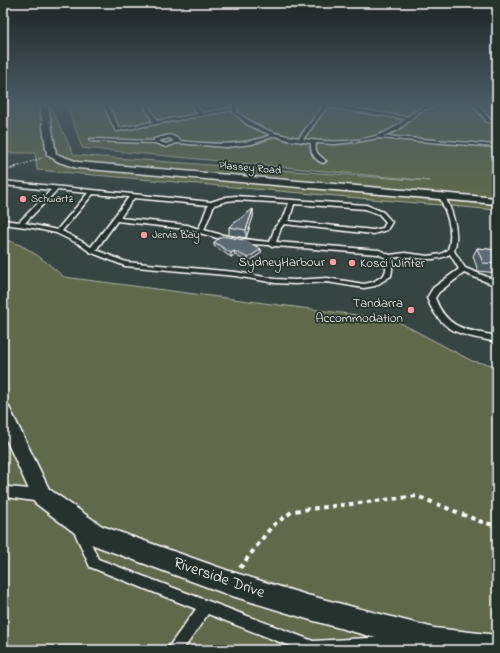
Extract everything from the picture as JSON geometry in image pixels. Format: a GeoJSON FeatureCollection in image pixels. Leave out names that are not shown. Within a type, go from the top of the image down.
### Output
{"type":"FeatureCollection","features":[{"type":"Feature","properties":{"kind":"street","name":"Plassey Road"},"geometry":{"type":"LineString","coordinates":[[49,135],[52,155],[77,165],[497,201]]}},
{"type":"Feature","properties":{"kind":"street","name":"Riverside Drive"},"geometry":{"type":"LineString","coordinates":[[3,413],[42,496],[96,535],[229,582],[306,607],[434,641],[497,648]]}},
{"type":"Feature","properties":{"kind":"lane"},"geometry":{"type":"LineString","coordinates":[[92,140],[156,142],[160,145],[167,145],[176,142],[226,146],[263,140],[273,135]]}},
{"type":"Feature","properties":{"kind":"lane"},"geometry":{"type":"LineString","coordinates":[[282,135],[314,142],[342,143],[381,135]]}},
{"type":"Feature","properties":{"kind":"lane"},"geometry":{"type":"LineString","coordinates":[[300,140],[303,135]]}},
{"type":"Feature","properties":{"kind":"lane"},"geometry":{"type":"LineString","coordinates":[[156,142],[156,140],[165,136],[174,137],[176,142]]}},
{"type":"Feature","properties":{"kind":"lane"},"geometry":{"type":"LineString","coordinates":[[377,137],[497,146]]}},
{"type":"Feature","properties":{"kind":"lane"},"geometry":{"type":"LineString","coordinates":[[314,142],[313,152],[315,156],[323,161]]}},
{"type":"Feature","properties":{"kind":"lane"},"geometry":{"type":"LineString","coordinates":[[3,183],[211,204],[226,199],[236,198],[366,207],[381,213],[389,222],[385,229],[373,232],[283,222]]}},
{"type":"Feature","properties":{"kind":"lane"},"geometry":{"type":"LineString","coordinates":[[21,224],[56,188]]}},
{"type":"Feature","properties":{"kind":"lane"},"geometry":{"type":"LineString","coordinates":[[58,232],[92,192]]}},
{"type":"Feature","properties":{"kind":"lane"},"geometry":{"type":"LineString","coordinates":[[92,252],[133,196]]}},
{"type":"Feature","properties":{"kind":"lane"},"geometry":{"type":"LineString","coordinates":[[442,196],[453,230],[454,238],[452,252],[464,270],[497,284]]}},
{"type":"Feature","properties":{"kind":"lane"},"geometry":{"type":"LineString","coordinates":[[272,245],[278,227],[289,212],[292,202]]}},
{"type":"Feature","properties":{"kind":"lane"},"geometry":{"type":"LineString","coordinates":[[201,231],[211,204]]}},
{"type":"Feature","properties":{"kind":"lane"},"geometry":{"type":"LineString","coordinates":[[116,219],[201,231],[217,236],[272,245],[379,252],[389,257],[395,255],[430,259],[441,258],[452,252]]}},
{"type":"Feature","properties":{"kind":"lane"},"geometry":{"type":"LineString","coordinates":[[3,222],[21,224],[58,232],[81,243],[92,252],[118,262],[141,267],[236,274],[275,281],[339,281],[364,286],[375,284],[387,276],[389,270],[389,257]]}},
{"type":"Feature","properties":{"kind":"lane"},"geometry":{"type":"LineString","coordinates":[[464,270],[436,290],[431,298],[434,308],[442,321],[451,327],[497,339]]}},
{"type":"Feature","properties":{"kind":"lane"},"geometry":{"type":"LineString","coordinates":[[3,490],[6,492],[42,496]]}},
{"type":"Feature","properties":{"kind":"lane"},"geometry":{"type":"LineString","coordinates":[[74,520],[94,562],[313,648],[434,641]]}},
{"type":"Feature","properties":{"kind":"lane"},"geometry":{"type":"LineString","coordinates":[[175,650],[206,606]]}},
{"type":"Feature","properties":{"kind":"path"},"geometry":{"type":"LineString","coordinates":[[3,172],[42,158]]}},
{"type":"Feature","properties":{"kind":"path"},"geometry":{"type":"LineString","coordinates":[[229,582],[272,526],[293,511],[417,496],[479,521],[497,526]]}},
{"type":"Feature","properties":{"kind":"green space"},"geometry":{"type":"Polygon","coordinates":[[[3,135],[65,135],[74,155],[430,181],[82,148],[78,135],[497,135],[497,210],[37,170],[35,153],[3,153],[3,135]]]}},
{"type":"Feature","properties":{"kind":"green space"},"geometry":{"type":"Polygon","coordinates":[[[3,240],[28,249],[64,277],[395,320],[472,361],[497,366],[497,650],[3,650],[3,240]]]}},
{"type":"Feature","properties":{"kind":"building"},"geometry":{"type":"Polygon","coordinates":[[[253,209],[246,230],[229,227],[253,209]]]}},
{"type":"Feature","properties":{"kind":"building"},"geometry":{"type":"Polygon","coordinates":[[[222,236],[244,240],[261,249],[248,258],[234,251],[231,253],[214,242],[222,236]]]}},
{"type":"Feature","properties":{"kind":"building"},"geometry":{"type":"Polygon","coordinates":[[[477,248],[497,250],[497,264],[483,263],[477,248]]]}},
{"type":"Feature","properties":{"kind":"place","name":"Schwartz"},"geometry":{"type":"Point","coordinates":[23,199]}},
{"type":"Feature","properties":{"kind":"place","name":"Jervis Bay"},"geometry":{"type":"Point","coordinates":[144,235]}},
{"type":"Feature","properties":{"kind":"place","name":"SydneyHarbour"},"geometry":{"type":"Point","coordinates":[333,262]}},
{"type":"Feature","properties":{"kind":"place","name":"Kosci Winter"},"geometry":{"type":"Point","coordinates":[352,263]}},
{"type":"Feature","properties":{"kind":"place","name":"Tandarra Accommodation"},"geometry":{"type":"Point","coordinates":[411,310]}}]}
